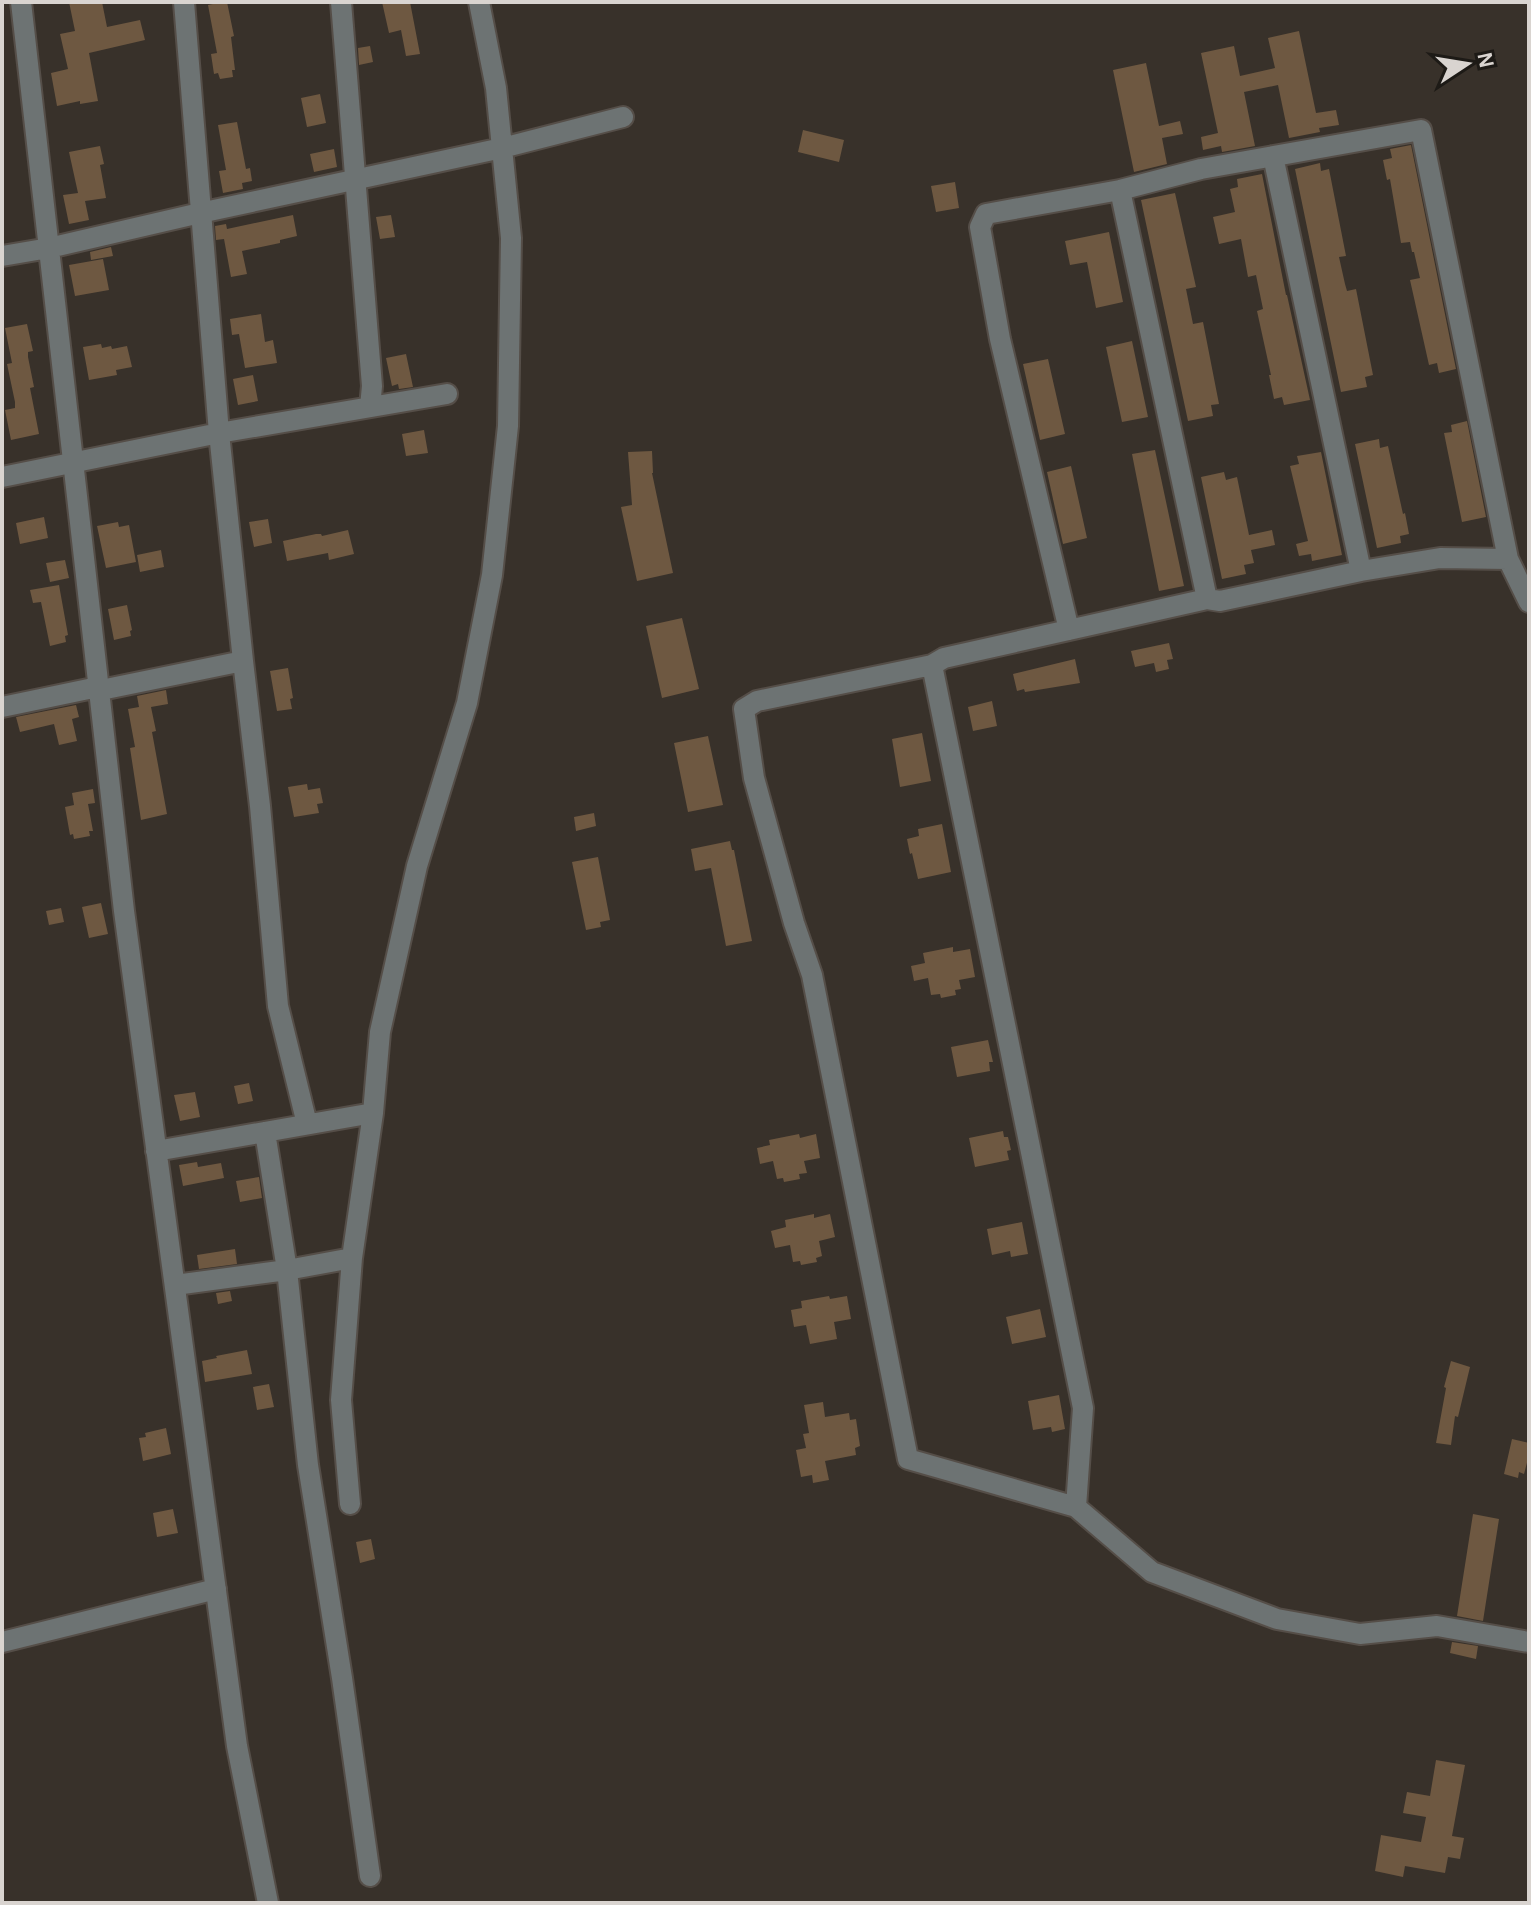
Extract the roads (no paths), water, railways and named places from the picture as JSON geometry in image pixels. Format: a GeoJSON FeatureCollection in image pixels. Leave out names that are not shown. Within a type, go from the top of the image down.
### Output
{"type":"FeatureCollection","features":[{"type":"Feature","properties":{"kind":"street"},"geometry":{"type":"LineString","coordinates":[[21,2],[124,911],[237,1746],[268,1903]]}},
{"type":"Feature","properties":{"kind":"street"},"geometry":{"type":"LineString","coordinates":[[184,2],[219,433],[260,806],[278,1006],[307,1124]]}},
{"type":"Feature","properties":{"kind":"street"},"geometry":{"type":"LineString","coordinates":[[341,2],[372,386],[370,407]]}},
{"type":"Feature","properties":{"kind":"street"},"geometry":{"type":"LineString","coordinates":[[350,1504],[341,1400],[352,1258],[373,1113],[380,1032],[417,866],[467,703],[492,575],[508,426],[511,238],[496,88],[479,2]]}},
{"type":"Feature","properties":{"kind":"street"},"geometry":{"type":"LineString","coordinates":[[2,256],[502,148],[623,117]]}},
{"type":"Feature","properties":{"kind":"street"},"geometry":{"type":"LineString","coordinates":[[1069,630],[1000,339],[980,227],[986,214],[1120,190],[1201,169],[1421,130],[1508,559],[1529,602]]}},
{"type":"Feature","properties":{"kind":"street"},"geometry":{"type":"LineString","coordinates":[[1273,156],[1361,571]]}},
{"type":"Feature","properties":{"kind":"street"},"geometry":{"type":"LineString","coordinates":[[1120,190],[1207,599]]}},
{"type":"Feature","properties":{"kind":"street"},"geometry":{"type":"LineString","coordinates":[[2,477],[219,433],[447,394]]}},
{"type":"Feature","properties":{"kind":"street"},"geometry":{"type":"LineString","coordinates":[[1508,559],[1440,558],[1220,601],[1207,599],[944,658],[932,665],[757,701],[744,709],[754,778],[794,923],[812,975],[908,1459],[1076,1507],[1152,1572],[1277,1619],[1360,1634],[1437,1626],[1529,1642]]}},
{"type":"Feature","properties":{"kind":"street"},"geometry":{"type":"LineString","coordinates":[[2,707],[243,661]]}},
{"type":"Feature","properties":{"kind":"street"},"geometry":{"type":"LineString","coordinates":[[932,665],[1083,1408],[1076,1507]]}},
{"type":"Feature","properties":{"kind":"street"},"geometry":{"type":"LineString","coordinates":[[156,1151],[373,1113]]}},
{"type":"Feature","properties":{"kind":"street"},"geometry":{"type":"LineString","coordinates":[[265,1132],[287,1270],[308,1465],[370,1876]]}},
{"type":"Feature","properties":{"kind":"street"},"geometry":{"type":"LineString","coordinates":[[175,1285],[352,1258]]}},
{"type":"Feature","properties":{"kind":"street"},"geometry":{"type":"LineString","coordinates":[[2,1642],[216,1589]]}}]}
